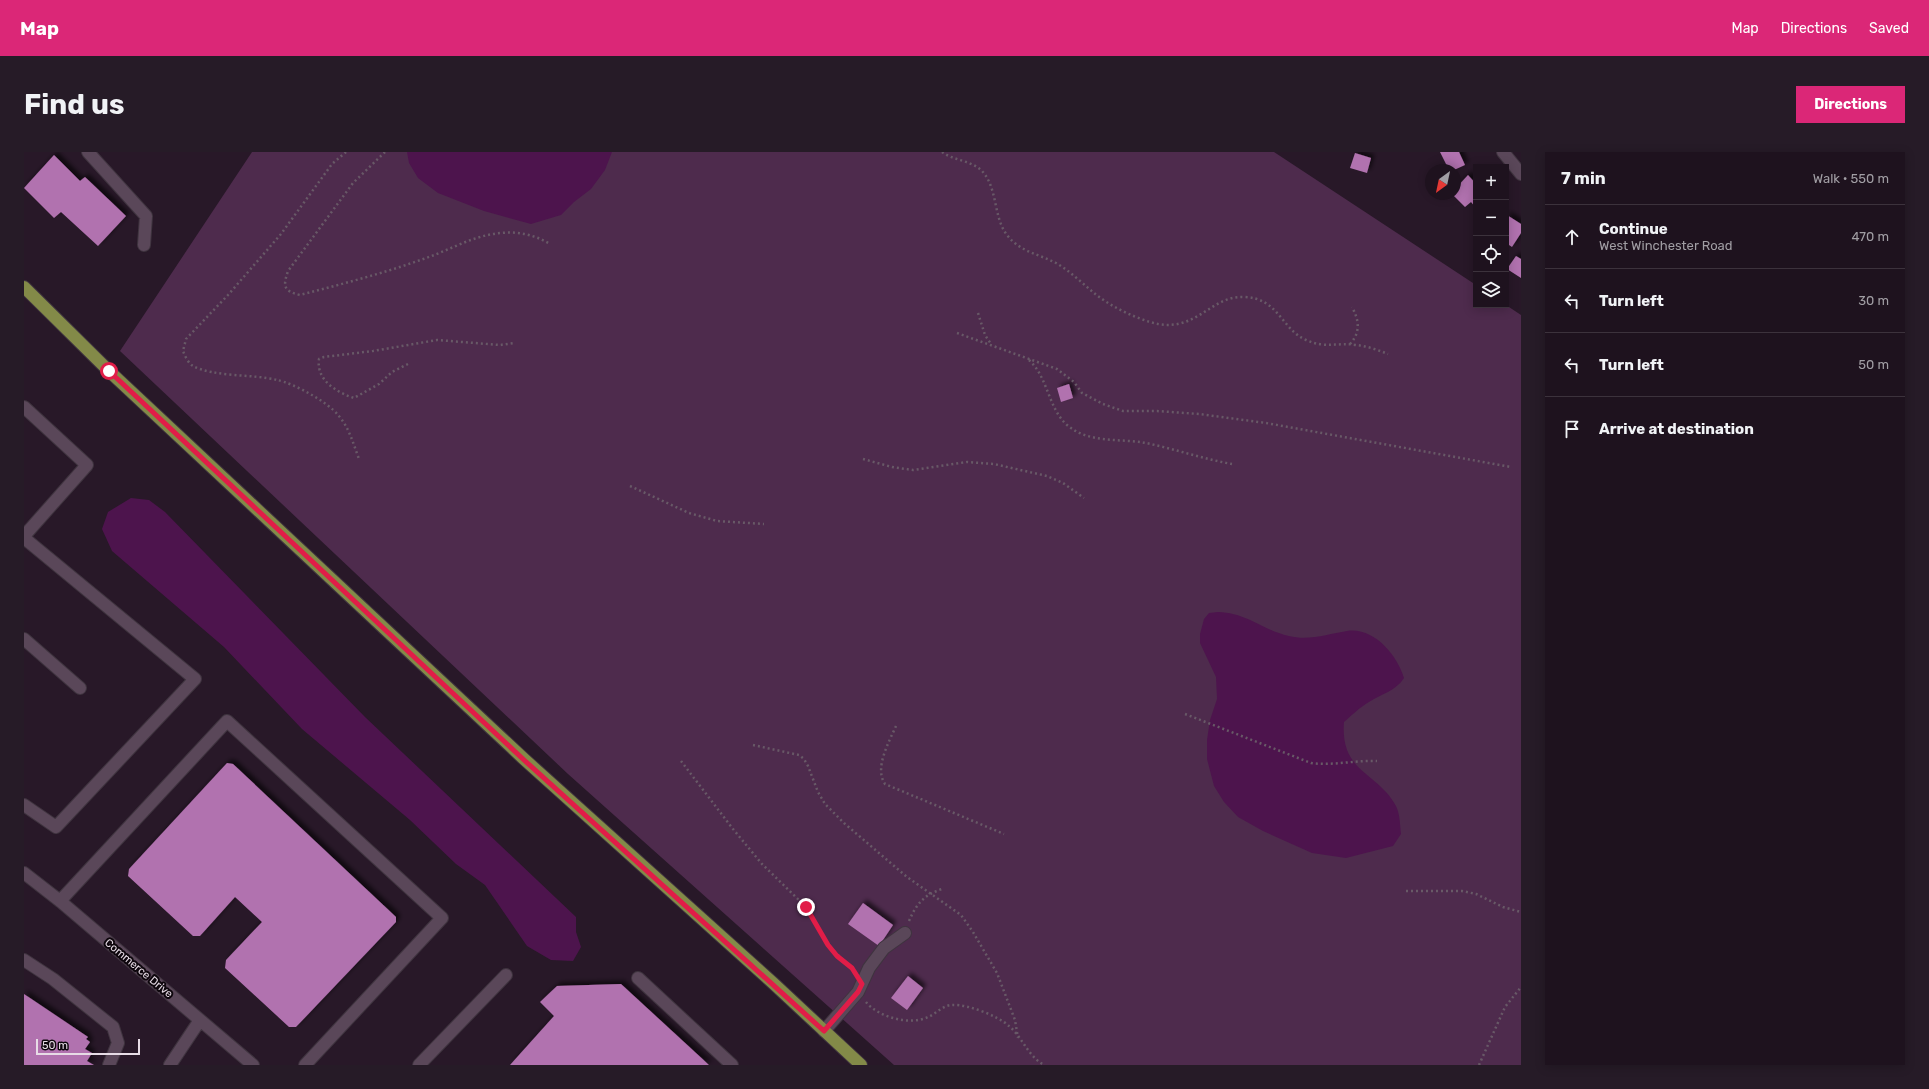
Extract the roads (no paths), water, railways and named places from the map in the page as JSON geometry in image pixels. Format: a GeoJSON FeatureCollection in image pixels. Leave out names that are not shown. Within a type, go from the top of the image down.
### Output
{"type":"FeatureCollection","features":[{"type":"Feature","properties":{"kind":"main road"},"geometry":{"type":"LineString","coordinates":[[24,287],[115,376],[524,760],[861,1065]]}},
{"type":"Feature","properties":{"kind":"street"},"geometry":{"type":"LineString","coordinates":[[88,152],[146,216],[144,245]]}},
{"type":"Feature","properties":{"kind":"street"},"geometry":{"type":"LineString","coordinates":[[1503,152],[1521,174]]}},
{"type":"Feature","properties":{"kind":"street"},"geometry":{"type":"LineString","coordinates":[[24,407],[87,465],[24,537],[195,679],[56,827],[24,805]]}},
{"type":"Feature","properties":{"kind":"street"},"geometry":{"type":"LineString","coordinates":[[24,639],[80,688]]}},
{"type":"Feature","properties":{"kind":"street"},"geometry":{"type":"LineString","coordinates":[[60,901],[227,721],[442,918],[305,1065]]}},
{"type":"Feature","properties":{"kind":"street","name":"Commerce Drive"},"geometry":{"type":"LineString","coordinates":[[24,873],[60,901],[253,1065]]}},
{"type":"Feature","properties":{"kind":"street"},"geometry":{"type":"LineString","coordinates":[[824,1031],[858,992],[869,968],[884,948],[904,933]]}},
{"type":"Feature","properties":{"kind":"street"},"geometry":{"type":"LineString","coordinates":[[24,960],[53,979],[113,1027],[118,1043],[110,1065]]}},
{"type":"Feature","properties":{"kind":"street"},"geometry":{"type":"LineString","coordinates":[[419,1065],[506,975]]}},
{"type":"Feature","properties":{"kind":"street"},"geometry":{"type":"LineString","coordinates":[[638,978],[732,1065]]}},
{"type":"Feature","properties":{"kind":"street"},"geometry":{"type":"LineString","coordinates":[[170,1065],[200,1020]]}}]}
